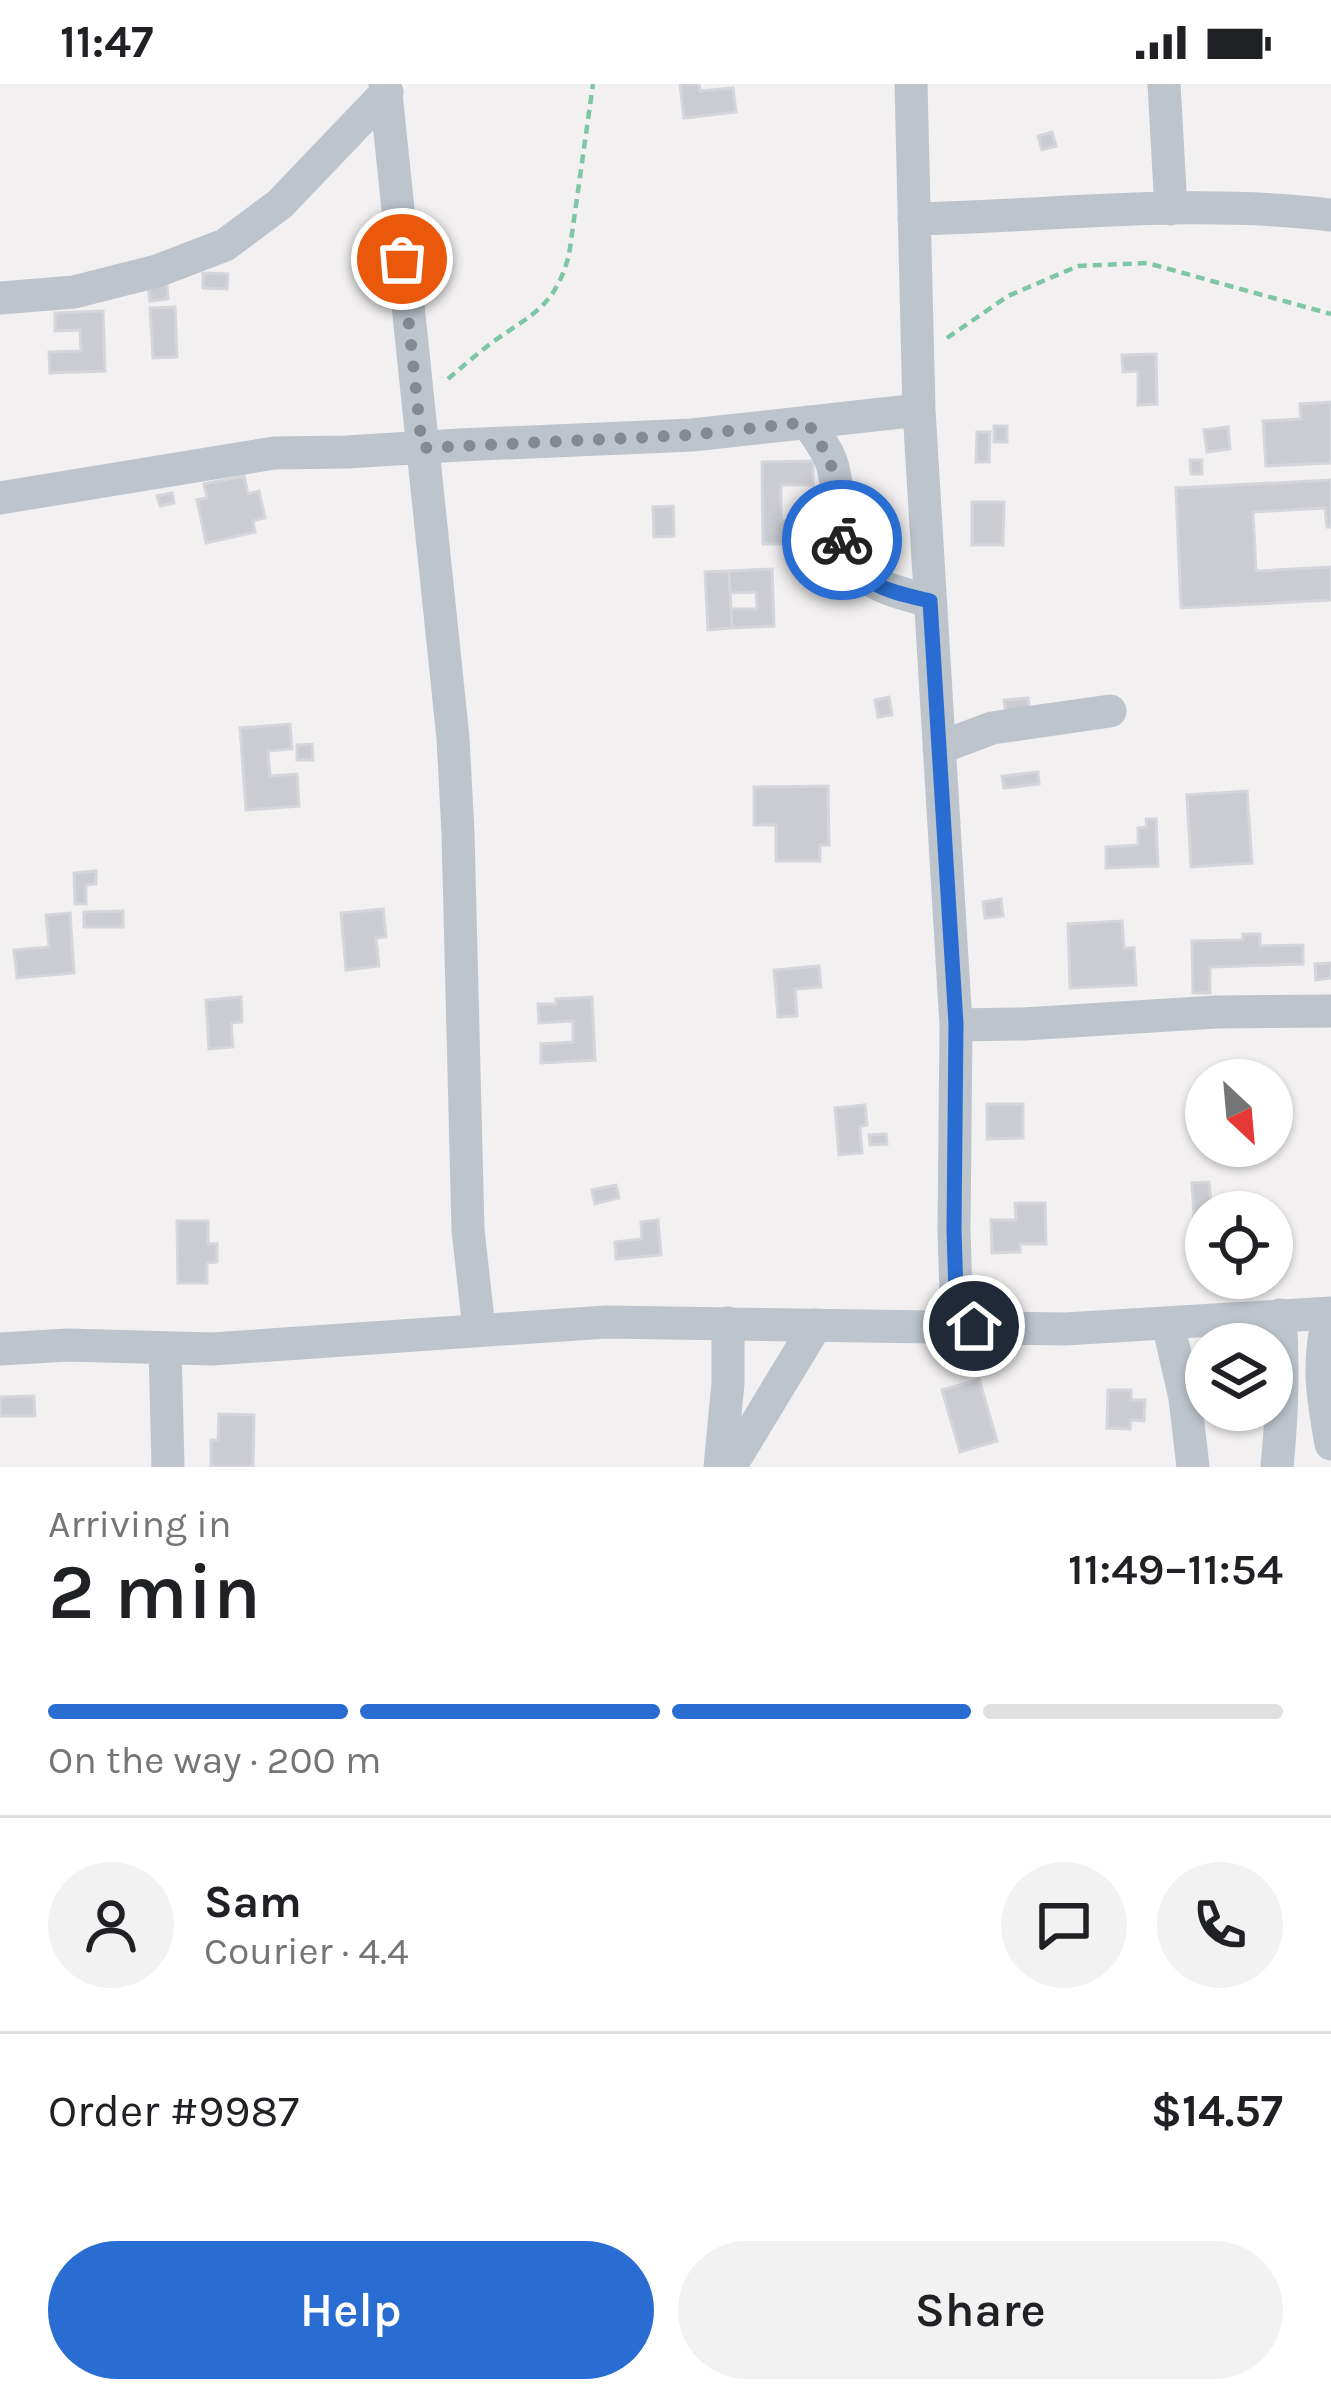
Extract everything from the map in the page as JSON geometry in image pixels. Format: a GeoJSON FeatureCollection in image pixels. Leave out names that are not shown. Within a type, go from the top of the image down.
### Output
{"type":"FeatureCollection","features":[{"type":"Feature","properties":{"kind":"street"},"geometry":{"type":"LineString","coordinates":[[911,84],[919,410],[956,1024],[957,1326]]}},
{"type":"Feature","properties":{"kind":"street"},"geometry":{"type":"LineString","coordinates":[[1164,84],[1171,209]]}},
{"type":"Feature","properties":{"kind":"street"},"geometry":{"type":"LineString","coordinates":[[386,88],[454,738],[467,1230],[478,1329]]}},
{"type":"Feature","properties":{"kind":"street"},"geometry":{"type":"LineString","coordinates":[[0,298],[74,292],[157,271],[225,245],[280,204],[386,88]]}},
{"type":"Feature","properties":{"kind":"street"},"geometry":{"type":"LineString","coordinates":[[914,219],[1171,209],[1331,215]]}},
{"type":"Feature","properties":{"kind":"street"},"geometry":{"type":"LineString","coordinates":[[0,498],[274,453],[692,435],[919,410]]}},
{"type":"Feature","properties":{"kind":"street"},"geometry":{"type":"LineString","coordinates":[[807,422],[828,455],[838,495],[838,526],[853,566],[867,580],[891,592],[930,601]]}},
{"type":"Feature","properties":{"kind":"street"},"geometry":{"type":"LineString","coordinates":[[939,748],[992,728],[1110,711]]}},
{"type":"Feature","properties":{"kind":"street"},"geometry":{"type":"LineString","coordinates":[[956,1024],[1331,1011]]}},
{"type":"Feature","properties":{"kind":"street"},"geometry":{"type":"LineString","coordinates":[[0,1349],[68,1345],[212,1349],[606,1322],[1065,1329],[1330,1313],[1319,1370],[1331,1444]]}},
{"type":"Feature","properties":{"kind":"street"},"geometry":{"type":"LineString","coordinates":[[1277,1467],[1280,1315]]}},
{"type":"Feature","properties":{"kind":"street"},"geometry":{"type":"LineString","coordinates":[[720,1467],[728,1323]]}},
{"type":"Feature","properties":{"kind":"street"},"geometry":{"type":"LineString","coordinates":[[1168,1323],[1185,1398],[1193,1467]]}},
{"type":"Feature","properties":{"kind":"street"},"geometry":{"type":"LineString","coordinates":[[730,1467],[816,1324]]}},
{"type":"Feature","properties":{"kind":"street"},"geometry":{"type":"LineString","coordinates":[[164,1348],[168,1467]]}},
{"type":"Feature","properties":{"kind":"path"},"geometry":{"type":"LineString","coordinates":[[417,408],[474,356],[534,316],[562,280],[593,84]]}},
{"type":"Feature","properties":{"kind":"path"},"geometry":{"type":"LineString","coordinates":[[917,358],[1008,296],[1078,266],[1147,263],[1331,314]]}},
{"type":"Feature","properties":{"kind":"building"},"geometry":{"type":"Polygon","coordinates":[[[680,84],[699,84],[700,91],[733,88],[736,112],[684,118],[680,84]]]}},
{"type":"Feature","properties":{"kind":"building"},"geometry":{"type":"Polygon","coordinates":[[[1052,132],[1056,146],[1042,150],[1038,136],[1052,132]]]}},
{"type":"Feature","properties":{"kind":"building"},"geometry":{"type":"Polygon","coordinates":[[[203,273],[228,274],[227,289],[203,288],[203,273]]]}},
{"type":"Feature","properties":{"kind":"building"},"geometry":{"type":"Polygon","coordinates":[[[167,285],[168,299],[150,301],[148,286],[167,285]]]}},
{"type":"Feature","properties":{"kind":"building"},"geometry":{"type":"Polygon","coordinates":[[[175,307],[177,357],[153,358],[150,308],[175,307]]]}},
{"type":"Feature","properties":{"kind":"building"},"geometry":{"type":"Polygon","coordinates":[[[103,311],[105,371],[50,373],[49,352],[81,351],[80,330],[55,331],[55,313],[103,311]]]}},
{"type":"Feature","properties":{"kind":"building"},"geometry":{"type":"Polygon","coordinates":[[[1156,354],[1157,404],[1138,405],[1138,371],[1123,372],[1122,355],[1156,354]]]}},
{"type":"Feature","properties":{"kind":"building"},"geometry":{"type":"Polygon","coordinates":[[[1331,402],[1331,463],[1266,466],[1263,421],[1301,419],[1300,404],[1331,402]]]}},
{"type":"Feature","properties":{"kind":"building"},"geometry":{"type":"Polygon","coordinates":[[[994,426],[1007,426],[1007,442],[994,442],[994,426]]]}},
{"type":"Feature","properties":{"kind":"building"},"geometry":{"type":"Polygon","coordinates":[[[1228,427],[1230,449],[1207,452],[1204,430],[1228,427]]]}},
{"type":"Feature","properties":{"kind":"building"},"geometry":{"type":"Polygon","coordinates":[[[977,432],[990,432],[989,462],[976,462],[977,432]]]}},
{"type":"Feature","properties":{"kind":"building"},"geometry":{"type":"Polygon","coordinates":[[[1190,460],[1202,460],[1202,474],[1191,474],[1190,460]]]}},
{"type":"Feature","properties":{"kind":"building"},"geometry":{"type":"Polygon","coordinates":[[[813,461],[813,485],[781,485],[781,521],[804,520],[805,530],[818,530],[818,544],[763,544],[762,462],[813,461]]]}},
{"type":"Feature","properties":{"kind":"building"},"geometry":{"type":"Polygon","coordinates":[[[244,476],[248,494],[259,491],[265,518],[253,521],[255,532],[206,543],[197,500],[207,498],[204,484],[244,476]]]}},
{"type":"Feature","properties":{"kind":"building"},"geometry":{"type":"Polygon","coordinates":[[[1331,480],[1331,527],[1327,527],[1325,508],[1253,512],[1256,571],[1331,567],[1331,600],[1181,608],[1176,488],[1331,480]]]}},
{"type":"Feature","properties":{"kind":"building"},"geometry":{"type":"Polygon","coordinates":[[[172,493],[174,503],[160,506],[157,496],[172,493]]]}},
{"type":"Feature","properties":{"kind":"building"},"geometry":{"type":"Polygon","coordinates":[[[805,498],[817,499],[816,511],[804,510],[805,498]]]}},
{"type":"Feature","properties":{"kind":"building"},"geometry":{"type":"Polygon","coordinates":[[[972,502],[1004,502],[1003,545],[972,545],[972,502]]]}},
{"type":"Feature","properties":{"kind":"building"},"geometry":{"type":"Polygon","coordinates":[[[673,506],[674,536],[654,537],[653,507],[673,506]]]}},
{"type":"Feature","properties":{"kind":"building"},"geometry":{"type":"Polygon","coordinates":[[[772,569],[774,626],[732,628],[731,609],[757,609],[756,592],[730,593],[729,571],[772,569]]]}},
{"type":"Feature","properties":{"kind":"building"},"geometry":{"type":"Polygon","coordinates":[[[729,571],[732,628],[708,630],[705,572],[729,571]]]}},
{"type":"Feature","properties":{"kind":"building"},"geometry":{"type":"Polygon","coordinates":[[[889,697],[892,715],[878,717],[875,700],[889,697]]]}},
{"type":"Feature","properties":{"kind":"building"},"geometry":{"type":"Polygon","coordinates":[[[1028,698],[1030,712],[1006,715],[1004,700],[1028,698]]]}},
{"type":"Feature","properties":{"kind":"building"},"geometry":{"type":"Polygon","coordinates":[[[290,724],[292,749],[268,751],[270,776],[297,774],[299,806],[246,810],[240,728],[290,724]]]}},
{"type":"Feature","properties":{"kind":"building"},"geometry":{"type":"Polygon","coordinates":[[[312,744],[313,760],[297,760],[297,745],[312,744]]]}},
{"type":"Feature","properties":{"kind":"building"},"geometry":{"type":"Polygon","coordinates":[[[1038,772],[1039,784],[1004,788],[1002,776],[1038,772]]]}},
{"type":"Feature","properties":{"kind":"building"},"geometry":{"type":"Polygon","coordinates":[[[828,786],[829,845],[820,845],[820,861],[776,861],[776,825],[754,825],[754,787],[828,786]]]}},
{"type":"Feature","properties":{"kind":"building"},"geometry":{"type":"Polygon","coordinates":[[[1247,791],[1252,863],[1191,867],[1187,795],[1247,791]]]}},
{"type":"Feature","properties":{"kind":"building"},"geometry":{"type":"Polygon","coordinates":[[[1146,819],[1156,819],[1158,866],[1106,868],[1106,847],[1138,845],[1138,828],[1147,827],[1146,819]]]}},
{"type":"Feature","properties":{"kind":"building"},"geometry":{"type":"Polygon","coordinates":[[[96,871],[96,884],[86,885],[86,904],[75,904],[74,873],[96,871]]]}},
{"type":"Feature","properties":{"kind":"building"},"geometry":{"type":"Polygon","coordinates":[[[1001,899],[1003,916],[985,918],[983,902],[1001,899]]]}},
{"type":"Feature","properties":{"kind":"building"},"geometry":{"type":"Polygon","coordinates":[[[383,909],[386,937],[376,938],[379,966],[346,970],[341,913],[383,909]]]}},
{"type":"Feature","properties":{"kind":"building"},"geometry":{"type":"Polygon","coordinates":[[[123,911],[123,927],[84,927],[84,912],[123,911]]]}},
{"type":"Feature","properties":{"kind":"building"},"geometry":{"type":"Polygon","coordinates":[[[70,913],[74,973],[17,978],[14,950],[49,947],[46,915],[70,913]]]}},
{"type":"Feature","properties":{"kind":"building"},"geometry":{"type":"Polygon","coordinates":[[[1122,921],[1124,948],[1134,948],[1136,985],[1070,988],[1068,924],[1122,921]]]}},
{"type":"Feature","properties":{"kind":"building"},"geometry":{"type":"Polygon","coordinates":[[[1243,934],[1260,934],[1260,946],[1303,945],[1303,964],[1210,967],[1210,993],[1193,993],[1192,941],[1243,940],[1243,934]]]}},
{"type":"Feature","properties":{"kind":"building"},"geometry":{"type":"Polygon","coordinates":[[[1331,963],[1331,978],[1316,980],[1315,964],[1331,963]]]}},
{"type":"Feature","properties":{"kind":"building"},"geometry":{"type":"Polygon","coordinates":[[[819,966],[821,987],[795,989],[797,1016],[778,1017],[774,970],[819,966]]]}},
{"type":"Feature","properties":{"kind":"building"},"geometry":{"type":"Polygon","coordinates":[[[241,997],[242,1022],[231,1023],[233,1047],[209,1049],[206,1000],[241,997]]]}},
{"type":"Feature","properties":{"kind":"building"},"geometry":{"type":"Polygon","coordinates":[[[592,997],[595,1060],[541,1063],[541,1044],[573,1042],[573,1021],[539,1023],[538,1004],[592,997]]]}},
{"type":"Feature","properties":{"kind":"building"},"geometry":{"type":"Polygon","coordinates":[[[987,1104],[1023,1104],[1023,1138],[987,1139],[987,1104]]]}},
{"type":"Feature","properties":{"kind":"building"},"geometry":{"type":"Polygon","coordinates":[[[865,1105],[867,1125],[860,1126],[862,1153],[839,1155],[835,1108],[865,1105]]]}},
{"type":"Feature","properties":{"kind":"building"},"geometry":{"type":"Polygon","coordinates":[[[886,1134],[887,1144],[870,1145],[869,1135],[886,1134]]]}},
{"type":"Feature","properties":{"kind":"building"},"geometry":{"type":"Polygon","coordinates":[[[1209,1182],[1210,1191],[1192,1191],[1192,1183],[1209,1182]]]}},
{"type":"Feature","properties":{"kind":"building"},"geometry":{"type":"Polygon","coordinates":[[[616,1185],[619,1198],[595,1204],[592,1190],[616,1185]]]}},
{"type":"Feature","properties":{"kind":"building"},"geometry":{"type":"Polygon","coordinates":[[[1015,1203],[1045,1203],[1046,1244],[1020,1244],[1020,1252],[992,1253],[991,1220],[1016,1220],[1015,1203]]]}},
{"type":"Feature","properties":{"kind":"building"},"geometry":{"type":"Polygon","coordinates":[[[658,1220],[661,1255],[616,1259],[615,1242],[642,1239],[641,1222],[658,1220]]]}},
{"type":"Feature","properties":{"kind":"building"},"geometry":{"type":"Polygon","coordinates":[[[177,1221],[208,1221],[208,1244],[217,1244],[217,1262],[207,1263],[207,1283],[178,1283],[177,1221]]]}},
{"type":"Feature","properties":{"kind":"building"},"geometry":{"type":"Polygon","coordinates":[[[979,1379],[997,1441],[960,1452],[942,1390],[979,1379]]]}},
{"type":"Feature","properties":{"kind":"building"},"geometry":{"type":"Polygon","coordinates":[[[1108,1390],[1131,1390],[1131,1400],[1145,1400],[1144,1421],[1131,1420],[1130,1429],[1107,1428],[1108,1390]]]}},
{"type":"Feature","properties":{"kind":"building"},"geometry":{"type":"Polygon","coordinates":[[[34,1396],[35,1416],[0,1416],[0,1397],[34,1396]]]}},
{"type":"Feature","properties":{"kind":"building"},"geometry":{"type":"Polygon","coordinates":[[[219,1414],[254,1415],[253,1467],[211,1467],[211,1440],[218,1440],[219,1414]]]}},
{"type":"Feature","properties":{"kind":"way so far"},"geometry":{"type":"LineString","coordinates":[[402,259],[422,448],[692,435],[807,422],[834,472],[842,540]]}},
{"type":"Feature","properties":{"kind":"route"},"geometry":{"type":"LineString","coordinates":[[842,540],[853,566],[867,580],[891,592],[930,601],[956,1024],[957,1326],[974,1326]]}}]}
